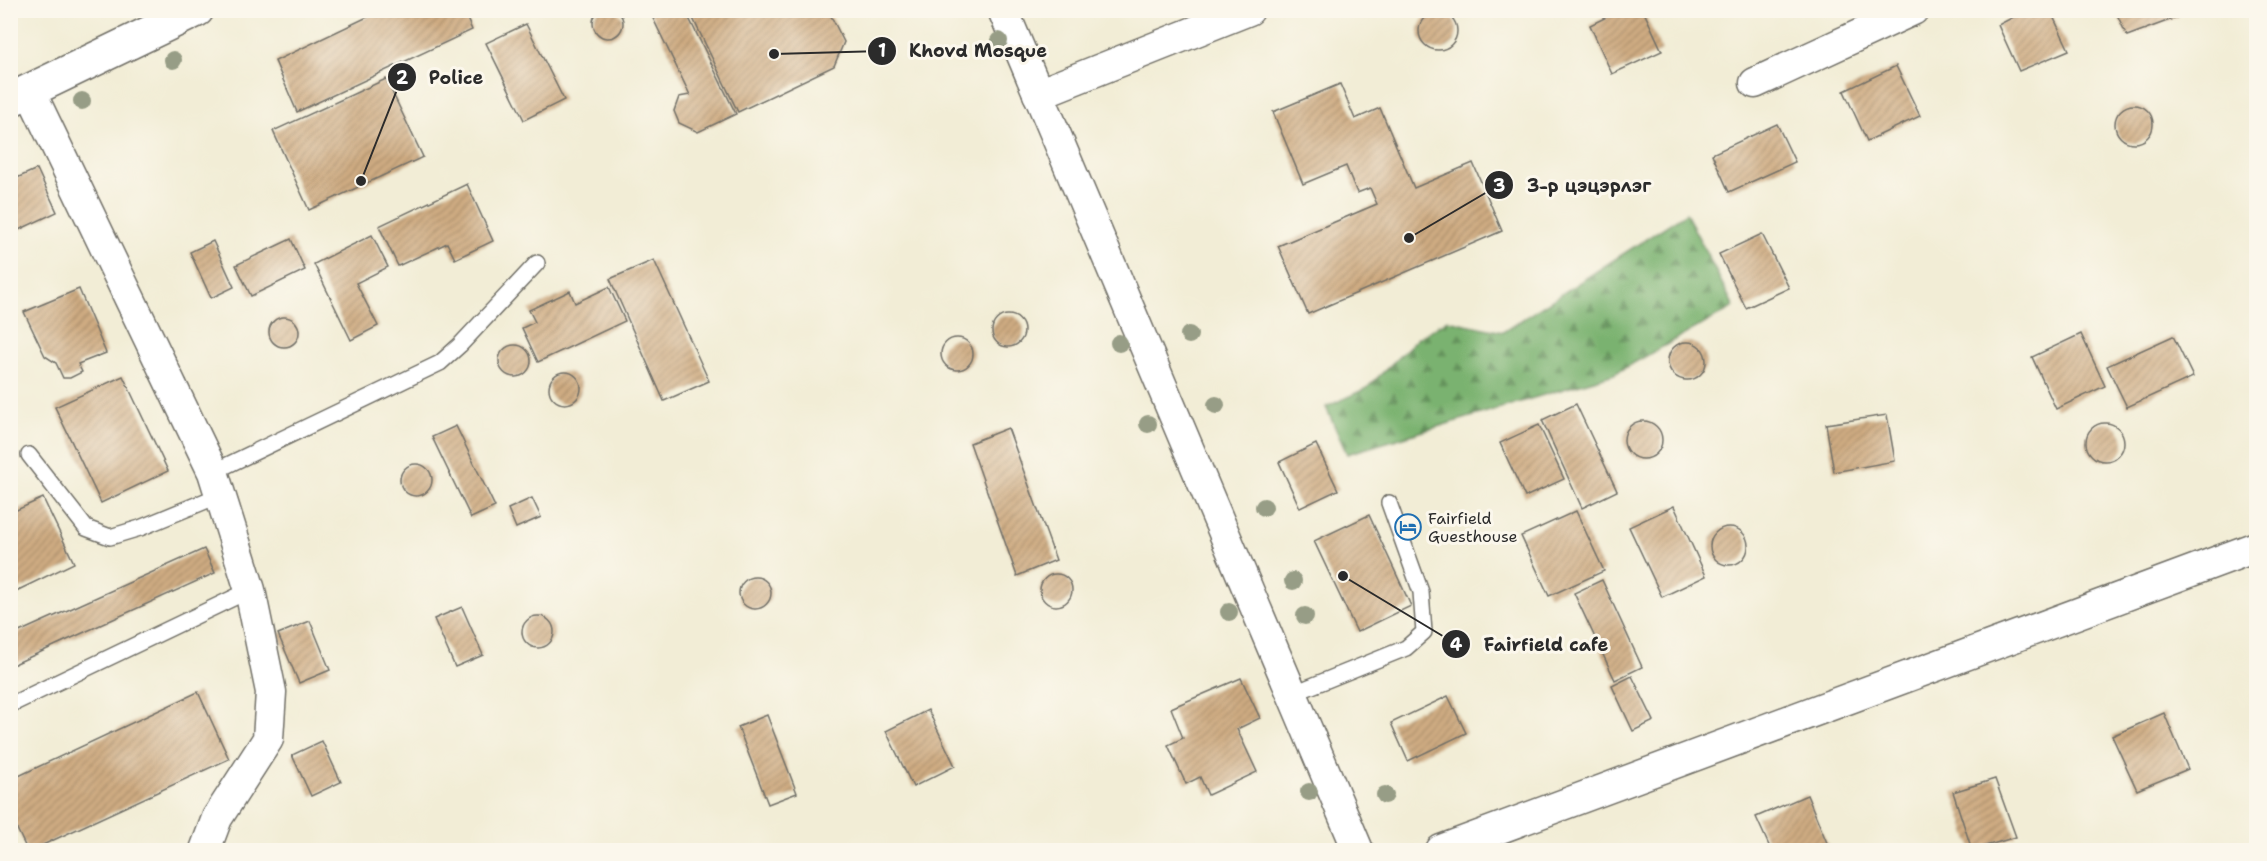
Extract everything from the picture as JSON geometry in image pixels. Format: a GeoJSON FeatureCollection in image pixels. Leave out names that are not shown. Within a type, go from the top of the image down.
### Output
{"type":"FeatureCollection","features":[{"type":"Feature","properties":{"kind":"main road"},"geometry":{"type":"LineString","coordinates":[[20,95],[198,10]]}},
{"type":"Feature","properties":{"kind":"street"},"geometry":{"type":"LineString","coordinates":[[1003,10],[1358,850]]}},
{"type":"Feature","properties":{"kind":"street"},"geometry":{"type":"LineString","coordinates":[[1038,94],[1249,10]]}},
{"type":"Feature","properties":{"kind":"street"},"geometry":{"type":"LineString","coordinates":[[1755,83],[1913,10]]}},
{"type":"Feature","properties":{"kind":"street"},"geometry":{"type":"LineString","coordinates":[[20,95],[217,483],[250,590],[271,692],[268,739],[217,818],[205,850]]}},
{"type":"Feature","properties":{"kind":"street"},"geometry":{"type":"LineString","coordinates":[[1441,850],[2256,547]]}},
{"type":"Feature","properties":{"kind":"lane"},"geometry":{"type":"LineString","coordinates":[[29,455],[86,528],[110,537],[140,528],[217,483],[440,363],[460,345],[537,263]]}},
{"type":"Feature","properties":{"kind":"lane"},"geometry":{"type":"LineString","coordinates":[[1292,694],[1406,648],[1424,632],[1421,592],[1389,503]]}},
{"type":"Feature","properties":{"kind":"lane"},"geometry":{"type":"LineString","coordinates":[[10,705],[250,590]]}},
{"type":"Feature","properties":{"kind":"green space"},"geometry":{"type":"Polygon","coordinates":[[[1686,213],[1734,307],[1614,374],[1347,454],[1326,407],[1367,388],[1418,338],[1447,320],[1503,332],[1686,213]]]}},
{"type":"Feature","properties":{"kind":"building"},"geometry":{"type":"Polygon","coordinates":[[[608,8],[619,12],[623,23],[619,34],[608,38],[597,34],[593,23],[597,12],[608,8]]]}},
{"type":"Feature","properties":{"kind":"building"},"geometry":{"type":"Polygon","coordinates":[[[382,10],[463,10],[472,30],[297,112],[275,61],[382,10]]]}},
{"type":"Feature","properties":{"kind":"building"},"geometry":{"type":"Polygon","coordinates":[[[649,10],[685,10],[736,114],[698,132],[679,123],[674,111],[679,97],[690,95],[649,10]]]}},
{"type":"Feature","properties":{"kind":"building"},"geometry":{"type":"Polygon","coordinates":[[[689,10],[828,10],[844,42],[834,66],[738,112],[689,10]]]}},
{"type":"Feature","properties":{"kind":"building"},"geometry":{"type":"Polygon","coordinates":[[[1621,10],[1643,10],[1662,51],[1612,74],[1590,25],[1621,10]]]}},
{"type":"Feature","properties":{"kind":"building"},"geometry":{"type":"Polygon","coordinates":[[[2027,10],[2050,10],[2069,50],[2019,71],[1998,25],[2027,10]]]}},
{"type":"Feature","properties":{"kind":"building"},"geometry":{"type":"Polygon","coordinates":[[[2115,10],[2175,10],[2178,17],[2127,36],[2115,10]]]}},
{"type":"Feature","properties":{"kind":"building"},"geometry":{"type":"Polygon","coordinates":[[[1438,12],[1452,17],[1457,31],[1452,45],[1438,50],[1424,45],[1419,31],[1424,17],[1438,12]]]}},
{"type":"Feature","properties":{"kind":"building"},"geometry":{"type":"Polygon","coordinates":[[[526,24],[564,100],[524,120],[486,43],[526,24]]]}},
{"type":"Feature","properties":{"kind":"building"},"geometry":{"type":"Polygon","coordinates":[[[1896,66],[1920,116],[1867,141],[1844,91],[1896,66]]]}},
{"type":"Feature","properties":{"kind":"building"},"geometry":{"type":"Polygon","coordinates":[[[386,79],[423,157],[309,210],[273,131],[386,79]]]}},
{"type":"Feature","properties":{"kind":"building"},"geometry":{"type":"Polygon","coordinates":[[[1340,84],[1355,119],[1380,108],[1414,188],[1473,163],[1502,231],[1308,314],[1278,246],[1377,204],[1370,188],[1357,193],[1346,166],[1303,184],[1273,112],[1340,84]]]}},
{"type":"Feature","properties":{"kind":"building"},"geometry":{"type":"Polygon","coordinates":[[[2134,105],[2148,110],[2153,124],[2148,138],[2134,143],[2120,138],[2115,124],[2120,110],[2134,105]]]}},
{"type":"Feature","properties":{"kind":"building"},"geometry":{"type":"Polygon","coordinates":[[[1777,124],[1795,162],[1729,192],[1712,154],[1777,124]]]}},
{"type":"Feature","properties":{"kind":"building"},"geometry":{"type":"Polygon","coordinates":[[[37,169],[57,212],[10,234],[10,181],[37,169]]]}},
{"type":"Feature","properties":{"kind":"building"},"geometry":{"type":"Polygon","coordinates":[[[467,184],[493,241],[455,259],[447,243],[398,266],[379,226],[467,184]]]}},
{"type":"Feature","properties":{"kind":"building"},"geometry":{"type":"Polygon","coordinates":[[[1762,234],[1789,288],[1746,308],[1719,254],[1762,234]]]}},
{"type":"Feature","properties":{"kind":"building"},"geometry":{"type":"Polygon","coordinates":[[[372,235],[388,267],[356,283],[378,326],[351,340],[314,264],[372,235]]]}},
{"type":"Feature","properties":{"kind":"building"},"geometry":{"type":"Polygon","coordinates":[[[291,239],[305,270],[251,296],[236,265],[291,239]]]}},
{"type":"Feature","properties":{"kind":"building"},"geometry":{"type":"Polygon","coordinates":[[[213,241],[234,287],[211,298],[190,252],[213,241]]]}},
{"type":"Feature","properties":{"kind":"building"},"geometry":{"type":"Polygon","coordinates":[[[654,260],[709,381],[664,401],[610,279],[654,260]]]}},
{"type":"Feature","properties":{"kind":"building"},"geometry":{"type":"Polygon","coordinates":[[[609,287],[625,321],[538,362],[522,328],[535,322],[529,310],[570,291],[575,303],[609,287]]]}},
{"type":"Feature","properties":{"kind":"building"},"geometry":{"type":"Polygon","coordinates":[[[79,289],[106,353],[78,364],[82,372],[70,378],[63,378],[56,363],[45,356],[24,312],[79,289]]]}},
{"type":"Feature","properties":{"kind":"building"},"geometry":{"type":"Polygon","coordinates":[[[1008,315],[1020,319],[1024,331],[1020,343],[1008,347],[996,343],[992,331],[996,319],[1008,315]]]}},
{"type":"Feature","properties":{"kind":"building"},"geometry":{"type":"Polygon","coordinates":[[[284,317],[295,321],[299,332],[295,343],[284,347],[273,343],[269,332],[273,321],[284,317]]]}},
{"type":"Feature","properties":{"kind":"building"},"geometry":{"type":"Polygon","coordinates":[[[2081,334],[2105,386],[2056,409],[2032,357],[2081,334]]]}},
{"type":"Feature","properties":{"kind":"building"},"geometry":{"type":"Polygon","coordinates":[[[2173,336],[2193,377],[2127,407],[2107,366],[2173,336]]]}},
{"type":"Feature","properties":{"kind":"building"},"geometry":{"type":"Polygon","coordinates":[[[957,338],[969,342],[973,354],[969,366],[957,370],[945,366],[941,354],[945,342],[957,338]]]}},
{"type":"Feature","properties":{"kind":"building"},"geometry":{"type":"Polygon","coordinates":[[[1687,342],[1701,347],[1706,361],[1701,375],[1687,380],[1673,375],[1668,361],[1673,347],[1687,342]]]}},
{"type":"Feature","properties":{"kind":"building"},"geometry":{"type":"Polygon","coordinates":[[[515,345],[527,349],[531,361],[527,373],[515,377],[503,373],[499,361],[503,349],[515,345]]]}},
{"type":"Feature","properties":{"kind":"building"},"geometry":{"type":"Polygon","coordinates":[[[565,372],[577,376],[581,388],[577,400],[565,404],[553,400],[549,388],[553,376],[565,372]]]}},
{"type":"Feature","properties":{"kind":"building"},"geometry":{"type":"Polygon","coordinates":[[[123,376],[168,471],[101,503],[55,407],[123,376]]]}},
{"type":"Feature","properties":{"kind":"building"},"geometry":{"type":"Polygon","coordinates":[[[1576,404],[1617,491],[1582,508],[1542,420],[1576,404]]]}},
{"type":"Feature","properties":{"kind":"building"},"geometry":{"type":"Polygon","coordinates":[[[1887,415],[1895,461],[1834,472],[1826,424],[1887,415]]]}},
{"type":"Feature","properties":{"kind":"building"},"geometry":{"type":"Polygon","coordinates":[[[1643,421],[1657,426],[1662,440],[1657,454],[1643,459],[1629,454],[1624,440],[1629,426],[1643,421]]]}},
{"type":"Feature","properties":{"kind":"building"},"geometry":{"type":"Polygon","coordinates":[[[2105,423],[2119,428],[2124,442],[2119,456],[2105,461],[2091,456],[2086,442],[2091,428],[2105,423]]]}},
{"type":"Feature","properties":{"kind":"building"},"geometry":{"type":"Polygon","coordinates":[[[1539,425],[1564,479],[1525,497],[1500,443],[1539,425]]]}},
{"type":"Feature","properties":{"kind":"building"},"geometry":{"type":"Polygon","coordinates":[[[456,426],[495,507],[471,518],[432,437],[456,426]]]}},
{"type":"Feature","properties":{"kind":"building"},"geometry":{"type":"Polygon","coordinates":[[[1008,428],[1056,560],[1017,576],[970,443],[1008,428]]]}},
{"type":"Feature","properties":{"kind":"building"},"geometry":{"type":"Polygon","coordinates":[[[1316,444],[1338,490],[1300,508],[1279,462],[1316,444]]]}},
{"type":"Feature","properties":{"kind":"building"},"geometry":{"type":"Polygon","coordinates":[[[416,464],[428,468],[432,480],[428,492],[416,496],[404,492],[400,480],[404,468],[416,464]]]}},
{"type":"Feature","properties":{"kind":"building"},"geometry":{"type":"Polygon","coordinates":[[[43,498],[74,563],[10,594],[10,513],[43,498]]]}},
{"type":"Feature","properties":{"kind":"building"},"geometry":{"type":"Polygon","coordinates":[[[532,498],[541,517],[516,528],[508,509],[532,498]]]}},
{"type":"Feature","properties":{"kind":"building"},"geometry":{"type":"Polygon","coordinates":[[[1674,506],[1706,576],[1662,597],[1629,527],[1674,506]]]}},
{"type":"Feature","properties":{"kind":"building"},"geometry":{"type":"Polygon","coordinates":[[[1576,511],[1604,571],[1549,596],[1521,536],[1576,511]]]}},
{"type":"Feature","properties":{"kind":"building"},"geometry":{"type":"Polygon","coordinates":[[[1369,515],[1411,606],[1357,632],[1314,541],[1369,515]]]}},
{"type":"Feature","properties":{"kind":"building"},"geometry":{"type":"Polygon","coordinates":[[[1729,527],[1743,532],[1748,546],[1743,560],[1729,565],[1715,560],[1710,546],[1715,532],[1729,527]]]}},
{"type":"Feature","properties":{"kind":"building"},"geometry":{"type":"Polygon","coordinates":[[[204,549],[215,573],[10,666],[10,636],[204,549]]]}},
{"type":"Feature","properties":{"kind":"building"},"geometry":{"type":"Polygon","coordinates":[[[1056,574],[1068,578],[1072,590],[1068,602],[1056,606],[1044,602],[1040,590],[1044,578],[1056,574]]]}},
{"type":"Feature","properties":{"kind":"building"},"geometry":{"type":"Polygon","coordinates":[[[755,577],[767,581],[771,593],[767,605],[755,609],[743,605],[739,593],[743,581],[755,577]]]}},
{"type":"Feature","properties":{"kind":"building"},"geometry":{"type":"Polygon","coordinates":[[[1602,580],[1642,667],[1615,680],[1574,593],[1602,580]]]}},
{"type":"Feature","properties":{"kind":"building"},"geometry":{"type":"Polygon","coordinates":[[[462,607],[483,655],[455,667],[434,619],[462,607]]]}},
{"type":"Feature","properties":{"kind":"building"},"geometry":{"type":"Polygon","coordinates":[[[538,616],[550,620],[554,632],[550,644],[538,648],[526,644],[522,632],[526,620],[538,616]]]}},
{"type":"Feature","properties":{"kind":"building"},"geometry":{"type":"Polygon","coordinates":[[[310,621],[330,670],[299,683],[278,634],[310,621]]]}},
{"type":"Feature","properties":{"kind":"building"},"geometry":{"type":"Polygon","coordinates":[[[1632,676],[1654,721],[1633,731],[1612,686],[1632,676]]]}},
{"type":"Feature","properties":{"kind":"building"},"geometry":{"type":"Polygon","coordinates":[[[1241,678],[1260,718],[1237,729],[1257,772],[1208,795],[1200,777],[1186,784],[1168,745],[1183,738],[1171,708],[1241,678]]]}},
{"type":"Feature","properties":{"kind":"building"},"geometry":{"type":"Polygon","coordinates":[[[198,692],[229,759],[32,850],[27,850],[10,814],[10,780],[198,692]]]}},
{"type":"Feature","properties":{"kind":"building"},"geometry":{"type":"Polygon","coordinates":[[[1448,696],[1466,733],[1408,761],[1391,723],[1448,696]]]}},
{"type":"Feature","properties":{"kind":"building"},"geometry":{"type":"Polygon","coordinates":[[[928,710],[955,766],[913,787],[886,731],[928,710]]]}},
{"type":"Feature","properties":{"kind":"building"},"geometry":{"type":"Polygon","coordinates":[[[2164,713],[2188,769],[2137,790],[2112,736],[2164,713]]]}},
{"type":"Feature","properties":{"kind":"building"},"geometry":{"type":"Polygon","coordinates":[[[767,715],[797,793],[768,804],[738,727],[767,715]]]}},
{"type":"Feature","properties":{"kind":"building"},"geometry":{"type":"Polygon","coordinates":[[[322,741],[341,782],[311,796],[292,755],[322,741]]]}},
{"type":"Feature","properties":{"kind":"building"},"geometry":{"type":"Polygon","coordinates":[[[1995,779],[2016,837],[1972,850],[1953,792],[1995,779]]]}},
{"type":"Feature","properties":{"kind":"building"},"geometry":{"type":"Polygon","coordinates":[[[1807,795],[1830,850],[1771,850],[1756,817],[1807,795]]]}},
{"type":"Feature","properties":{"kind":"place","name":"Khovd Mosque"},"geometry":{"type":"Point","coordinates":[774,54]}},
{"type":"Feature","properties":{"kind":"place","name":"Police"},"geometry":{"type":"Point","coordinates":[361,181]}},
{"type":"Feature","properties":{"kind":"place","name":"3-р цэцэрлэг"},"geometry":{"type":"Point","coordinates":[1409,238]}},
{"type":"Feature","properties":{"kind":"place","name":"Fairfield Guesthouse"},"geometry":{"type":"Point","coordinates":[1408,527]}},
{"type":"Feature","properties":{"kind":"place","name":"Fairfield cafe"},"geometry":{"type":"Point","coordinates":[1343,576]}}]}
